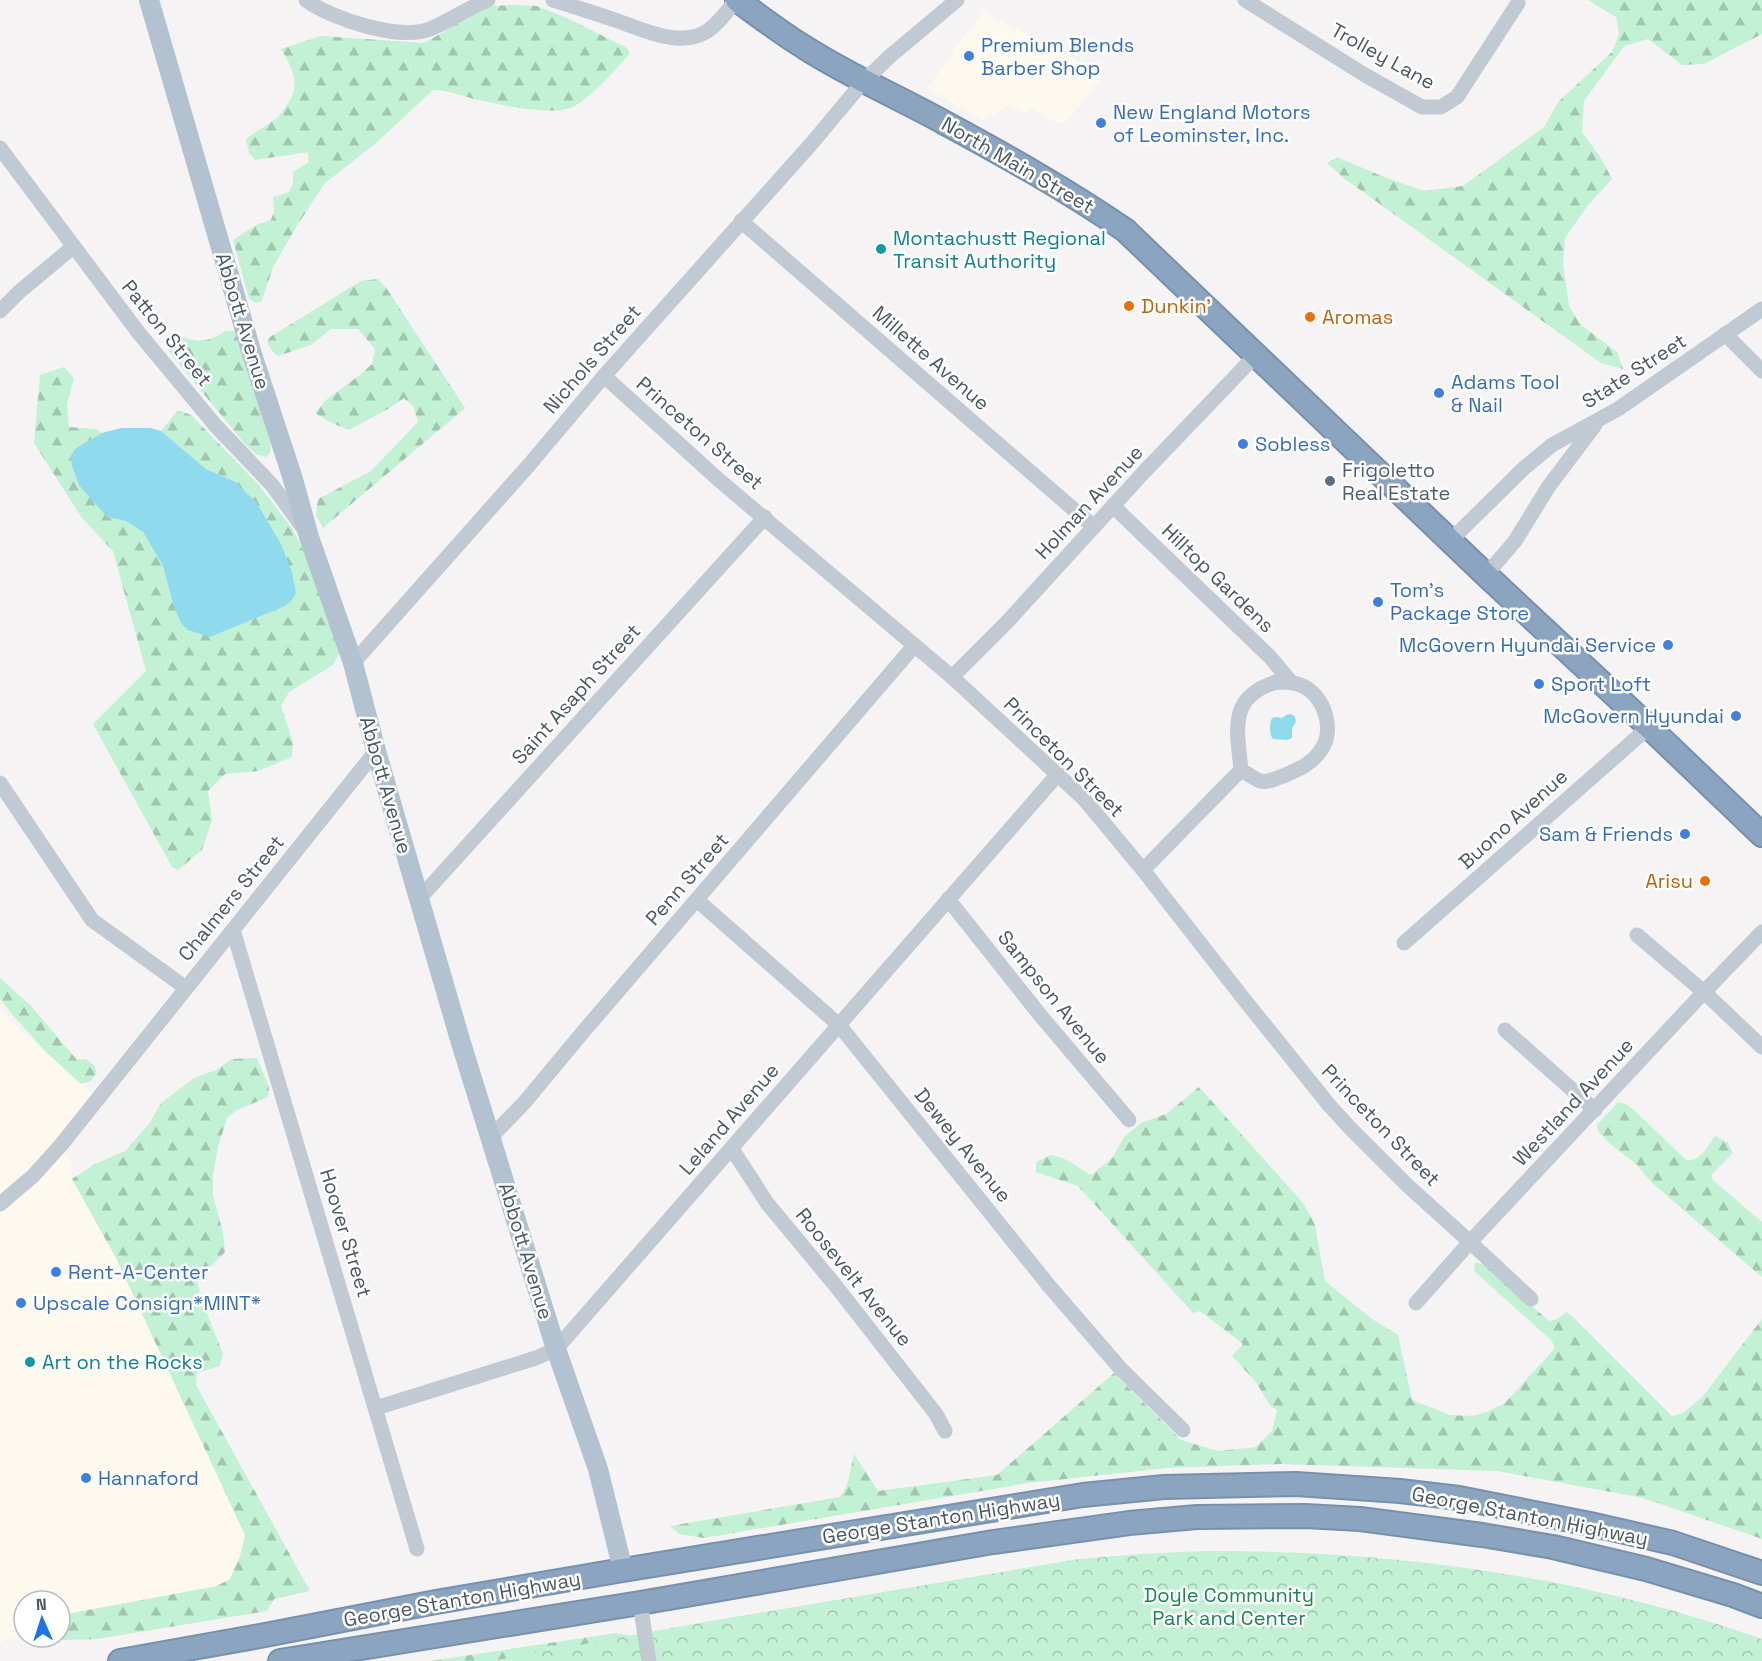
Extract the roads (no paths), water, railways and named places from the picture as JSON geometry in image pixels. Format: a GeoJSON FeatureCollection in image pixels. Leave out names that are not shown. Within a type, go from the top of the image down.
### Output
{"type":"FeatureCollection","features":[{"type":"Feature","properties":{"kind":"highway","name":"North Main Street"},"geometry":{"type":"LineString","coordinates":[[736,0],[804,47],[863,82],[945,123],[1087,204],[1125,230],[1762,835]]}},
{"type":"Feature","properties":{"kind":"highway","name":"George Stanton Highway"},"geometry":{"type":"LineString","coordinates":[[120,1661],[436,1602],[623,1570],[1083,1495],[1164,1487],[1296,1484],[1459,1498],[1673,1543],[1762,1573]]}},
{"type":"Feature","properties":{"kind":"highway","name":"George Stanton Highway"},"geometry":{"type":"LineString","coordinates":[[280,1661],[1078,1529],[1197,1517],[1305,1516],[1360,1519],[1553,1547],[1647,1569],[1762,1606]]}},
{"type":"Feature","properties":{"kind":"main road","name":"Abbott Avenue"},"geometry":{"type":"LineString","coordinates":[[149,0],[251,351],[292,476],[309,537],[353,663],[376,751],[458,1032],[556,1349],[598,1469],[623,1570]]}},
{"type":"Feature","properties":{"kind":"street"},"geometry":{"type":"LineString","coordinates":[[306,0],[342,18],[384,30],[410,33],[427,31],[474,5],[488,0]]}},
{"type":"Feature","properties":{"kind":"street"},"geometry":{"type":"LineString","coordinates":[[553,0],[642,30],[680,38],[705,33],[718,22],[736,0]]}},
{"type":"Feature","properties":{"kind":"street","name":"Nichols Street"},"geometry":{"type":"LineString","coordinates":[[353,663],[812,143],[863,82],[957,0]]}},
{"type":"Feature","properties":{"kind":"street","name":"Trolley Lane"},"geometry":{"type":"LineString","coordinates":[[1245,0],[1365,75],[1422,107],[1441,107],[1457,97],[1518,3]]}},
{"type":"Feature","properties":{"kind":"street","name":"Patton Street"},"geometry":{"type":"LineString","coordinates":[[0,148],[138,332],[215,425],[272,484],[309,537]]}},
{"type":"Feature","properties":{"kind":"street","name":"Millette Avenue"},"geometry":{"type":"LineString","coordinates":[[741,222],[1094,527]]}},
{"type":"Feature","properties":{"kind":"street"},"geometry":{"type":"LineString","coordinates":[[0,311],[73,247]]}},
{"type":"Feature","properties":{"kind":"street","name":"State Street"},"geometry":{"type":"LineString","coordinates":[[1450,540],[1523,468],[1552,445],[1598,421],[1645,392],[1762,309]]}},
{"type":"Feature","properties":{"kind":"street"},"geometry":{"type":"LineString","coordinates":[[1725,334],[1762,371]]}},
{"type":"Feature","properties":{"kind":"street","name":"Holman Avenue"},"geometry":{"type":"LineString","coordinates":[[952,677],[1008,621],[1256,355]]}},
{"type":"Feature","properties":{"kind":"street","name":"Princeton Street"},"geometry":{"type":"LineString","coordinates":[[604,376],[719,480],[952,677],[1084,799],[1329,1105],[1407,1185],[1531,1299]]}},
{"type":"Feature","properties":{"kind":"street"},"geometry":{"type":"LineString","coordinates":[[1486,575],[1515,541],[1569,458],[1598,421]]}},
{"type":"Feature","properties":{"kind":"street","name":"Hilltop Gardens"},"geometry":{"type":"LineString","coordinates":[[1113,506],[1270,657],[1291,682]]}},
{"type":"Feature","properties":{"kind":"street","name":"Saint Asaph Street"},"geometry":{"type":"LineString","coordinates":[[419,899],[765,517]]}},
{"type":"Feature","properties":{"kind":"street","name":"Penn Street"},"geometry":{"type":"LineString","coordinates":[[491,1137],[549,1075],[914,646]]}},
{"type":"Feature","properties":{"kind":"street"},"geometry":{"type":"LineString","coordinates":[[1276,682],[1291,682],[1305,687],[1324,708],[1327,737],[1321,750],[1301,769],[1272,780],[1264,782],[1257,780],[1241,770],[1237,734],[1242,706],[1262,687],[1276,682]]}},
{"type":"Feature","properties":{"kind":"street","name":"Buono Avenue"},"geometry":{"type":"LineString","coordinates":[[1404,944],[1649,727]]}},
{"type":"Feature","properties":{"kind":"street","name":"Chalmers Street"},"geometry":{"type":"LineString","coordinates":[[0,1203],[33,1176],[68,1137],[376,751]]}},
{"type":"Feature","properties":{"kind":"street"},"geometry":{"type":"LineString","coordinates":[[1143,870],[1241,770]]}},
{"type":"Feature","properties":{"kind":"street","name":"Leland Avenue"},"geometry":{"type":"LineString","coordinates":[[376,1408],[536,1358],[556,1349],[1058,774]]}},
{"type":"Feature","properties":{"kind":"street"},"geometry":{"type":"LineString","coordinates":[[3,788],[92,920],[186,988]]}},
{"type":"Feature","properties":{"kind":"street","name":"Sampson Avenue"},"geometry":{"type":"LineString","coordinates":[[948,899],[1040,1015],[1129,1120]]}},
{"type":"Feature","properties":{"kind":"street","name":"Dewey Avenue"},"geometry":{"type":"LineString","coordinates":[[697,900],[839,1025],[1050,1287],[1120,1368],[1183,1430]]}},
{"type":"Feature","properties":{"kind":"street","name":"Hoover Street"},"geometry":{"type":"LineString","coordinates":[[233,930],[417,1549]]}},
{"type":"Feature","properties":{"kind":"street","name":"Westland Avenue"},"geometry":{"type":"LineString","coordinates":[[1416,1303],[1470,1242],[1762,932]]}},
{"type":"Feature","properties":{"kind":"street"},"geometry":{"type":"LineString","coordinates":[[1637,935],[1704,992],[1762,1047]]}},
{"type":"Feature","properties":{"kind":"street"},"geometry":{"type":"LineString","coordinates":[[1505,1030],[1595,1110]]}},
{"type":"Feature","properties":{"kind":"street","name":"Roosevelt Avenue"},"geometry":{"type":"LineString","coordinates":[[732,1149],[767,1203],[835,1285],[936,1414],[945,1431]]}},
{"type":"Feature","properties":{"kind":"street"},"geometry":{"type":"LineString","coordinates":[[640,1603],[649,1661]]}},
{"type":"Feature","properties":{"kind":"water"},"geometry":{"type":"Polygon","coordinates":[[[121,428],[151,428],[161,431],[206,469],[234,481],[256,502],[281,544],[292,572],[296,593],[292,600],[285,606],[210,637],[188,630],[181,623],[173,604],[163,566],[143,532],[126,521],[107,517],[79,485],[72,466],[71,456],[76,448],[102,433],[121,428]]]}},
{"type":"Feature","properties":{"kind":"water"},"geometry":{"type":"Polygon","coordinates":[[[1291,714],[1295,717],[1296,722],[1292,728],[1292,738],[1273,739],[1270,729],[1272,718],[1282,718],[1291,714]]]}},
{"type":"Feature","properties":{"kind":"place","name":"Premium Blends Barber Shop"},"geometry":{"type":"Point","coordinates":[969,56]}},
{"type":"Feature","properties":{"kind":"place","name":"New England Motors of Leominster, Inc."},"geometry":{"type":"Point","coordinates":[1101,123]}},
{"type":"Feature","properties":{"kind":"place","name":"Montachustt Regional Transit Authority"},"geometry":{"type":"Point","coordinates":[881,249]}},
{"type":"Feature","properties":{"kind":"place","name":"Dunkin'"},"geometry":{"type":"Point","coordinates":[1129,306]}},
{"type":"Feature","properties":{"kind":"place","name":"Aromas"},"geometry":{"type":"Point","coordinates":[1310,317]}},
{"type":"Feature","properties":{"kind":"place","name":"Adams Tool & Nail"},"geometry":{"type":"Point","coordinates":[1439,393]}},
{"type":"Feature","properties":{"kind":"place","name":"Sobless"},"geometry":{"type":"Point","coordinates":[1243,444]}},
{"type":"Feature","properties":{"kind":"place","name":"Frigoletto Real Estate"},"geometry":{"type":"Point","coordinates":[1330,481]}},
{"type":"Feature","properties":{"kind":"place","name":"Tom's Package Store"},"geometry":{"type":"Point","coordinates":[1378,602]}},
{"type":"Feature","properties":{"kind":"place","name":"McGovern Hyundai Service"},"geometry":{"type":"Point","coordinates":[1668,645]}},
{"type":"Feature","properties":{"kind":"place","name":"Sport Loft"},"geometry":{"type":"Point","coordinates":[1539,684]}},
{"type":"Feature","properties":{"kind":"place","name":"McGovern Hyundai"},"geometry":{"type":"Point","coordinates":[1736,716]}},
{"type":"Feature","properties":{"kind":"place","name":"Sam & Friends"},"geometry":{"type":"Point","coordinates":[1685,834]}},
{"type":"Feature","properties":{"kind":"place","name":"Arisu"},"geometry":{"type":"Point","coordinates":[1705,881]}},
{"type":"Feature","properties":{"kind":"place","name":"Rent-A-Center"},"geometry":{"type":"Point","coordinates":[56,1272]}},
{"type":"Feature","properties":{"kind":"place","name":"Upscale Consign*MINT*"},"geometry":{"type":"Point","coordinates":[21,1303]}},
{"type":"Feature","properties":{"kind":"place","name":"Art on the Rocks"},"geometry":{"type":"Point","coordinates":[30,1362]}},
{"type":"Feature","properties":{"kind":"place","name":"Hannaford"},"geometry":{"type":"Point","coordinates":[86,1478]}},
{"type":"Feature","properties":{"kind":"park label","name":"Doyle Community Park and Center"},"geometry":{"type":"Point","coordinates":[1229,1606]}}]}
